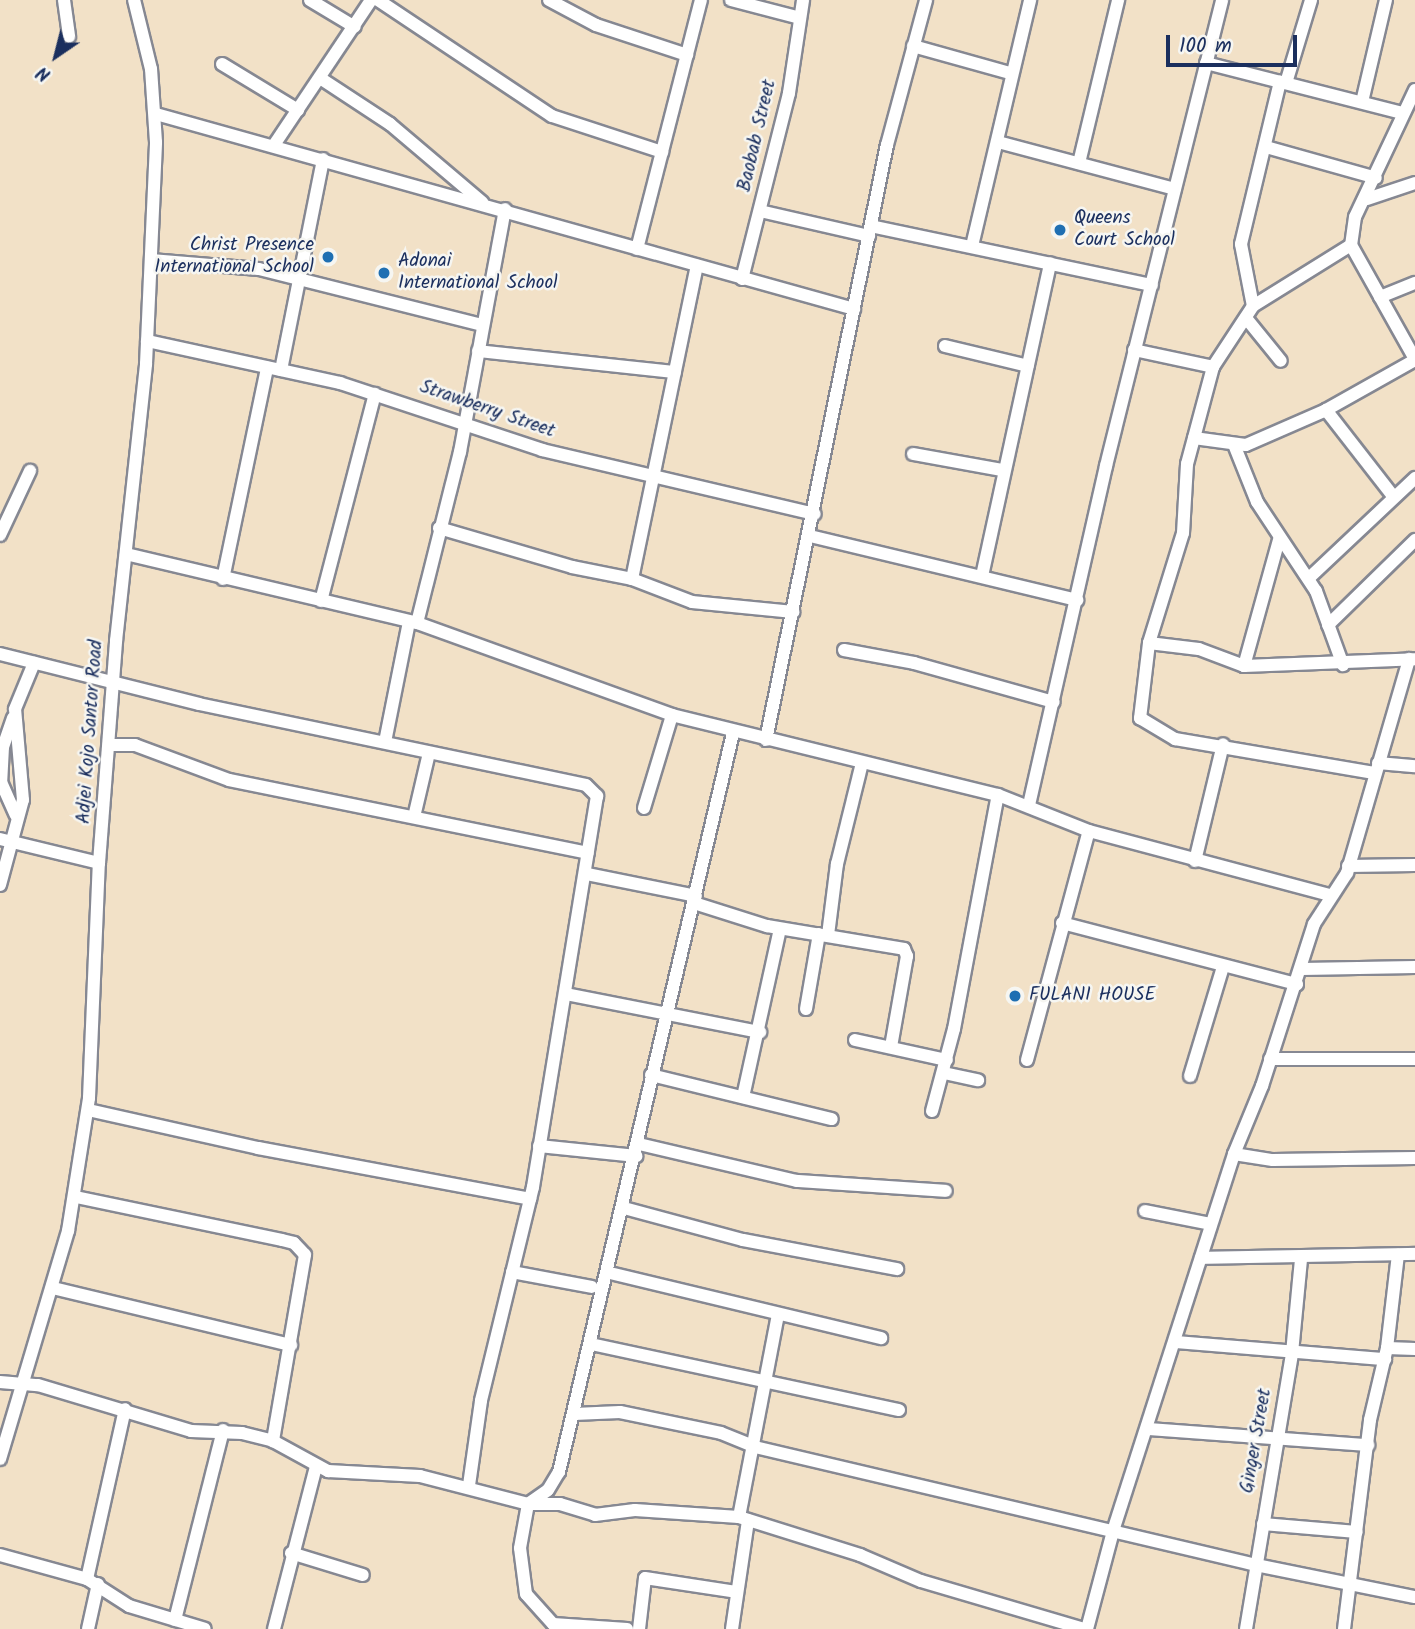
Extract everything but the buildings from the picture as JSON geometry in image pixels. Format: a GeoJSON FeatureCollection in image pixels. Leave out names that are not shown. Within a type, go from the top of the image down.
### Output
{"type":"FeatureCollection","features":[{"type":"Feature","properties":{"kind":"street"},"geometry":{"type":"LineString","coordinates":[[64,0],[69,37]]}},
{"type":"Feature","properties":{"kind":"street","name":"Adjei Kojo Santor Road"},"geometry":{"type":"LineString","coordinates":[[0,1459],[52,1288],[76,1196],[88,1110],[99,863],[113,683],[147,341],[151,260],[156,114],[134,0]]}},
{"type":"Feature","properties":{"kind":"street"},"geometry":{"type":"LineString","coordinates":[[310,0],[355,27]]}},
{"type":"Feature","properties":{"kind":"street"},"geometry":{"type":"LineString","coordinates":[[275,145],[371,0]]}},
{"type":"Feature","properties":{"kind":"street"},"geometry":{"type":"LineString","coordinates":[[378,0],[552,116],[662,152]]}},
{"type":"Feature","properties":{"kind":"street"},"geometry":{"type":"LineString","coordinates":[[549,0],[597,25],[687,55]]}},
{"type":"Feature","properties":{"kind":"street"},"geometry":{"type":"LineString","coordinates":[[637,249],[701,0]]}},
{"type":"Feature","properties":{"kind":"street"},"geometry":{"type":"LineString","coordinates":[[732,0],[800,18]]}},
{"type":"Feature","properties":{"kind":"street","name":"Baobab Street"},"geometry":{"type":"LineString","coordinates":[[742,279],[792,80],[803,0]]}},
{"type":"Feature","properties":{"kind":"street"},"geometry":{"type":"LineString","coordinates":[[766,740],[815,514],[870,231],[926,0]]}},
{"type":"Feature","properties":{"kind":"street"},"geometry":{"type":"LineString","coordinates":[[972,246],[998,142],[1010,73],[1030,0]]}},
{"type":"Feature","properties":{"kind":"street"},"geometry":{"type":"LineString","coordinates":[[1079,163],[1118,0]]}},
{"type":"Feature","properties":{"kind":"street"},"geometry":{"type":"LineString","coordinates":[[1029,805],[1134,351],[1222,0]]}},
{"type":"Feature","properties":{"kind":"street"},"geometry":{"type":"LineString","coordinates":[[1281,361],[1249,312],[1241,244],[1283,82],[1311,0]]}},
{"type":"Feature","properties":{"kind":"street"},"geometry":{"type":"LineString","coordinates":[[1362,102],[1386,0]]}},
{"type":"Feature","properties":{"kind":"street"},"geometry":{"type":"LineString","coordinates":[[913,46],[1010,73]]}},
{"type":"Feature","properties":{"kind":"street"},"geometry":{"type":"LineString","coordinates":[[1206,63],[1402,113]]}},
{"type":"Feature","properties":{"kind":"street"},"geometry":{"type":"LineString","coordinates":[[222,64],[298,110]]}},
{"type":"Feature","properties":{"kind":"street"},"geometry":{"type":"LineString","coordinates":[[320,78],[390,124],[482,202]]}},
{"type":"Feature","properties":{"kind":"street"},"geometry":{"type":"LineString","coordinates":[[1194,438],[1235,447],[1326,410],[1415,360],[1351,245],[1356,217],[1367,199],[1402,113],[1415,90]]}},
{"type":"Feature","properties":{"kind":"street"},"geometry":{"type":"LineString","coordinates":[[156,114],[482,202],[637,249],[854,309]]}},
{"type":"Feature","properties":{"kind":"street"},"geometry":{"type":"LineString","coordinates":[[998,142],[1175,189]]}},
{"type":"Feature","properties":{"kind":"street"},"geometry":{"type":"LineString","coordinates":[[1266,147],[1376,178]]}},
{"type":"Feature","properties":{"kind":"street"},"geometry":{"type":"LineString","coordinates":[[281,370],[323,159]]}},
{"type":"Feature","properties":{"kind":"street"},"geometry":{"type":"LineString","coordinates":[[1367,199],[1415,183]]}},
{"type":"Feature","properties":{"kind":"street"},"geometry":{"type":"LineString","coordinates":[[385,742],[464,423],[505,209]]}},
{"type":"Feature","properties":{"kind":"street"},"geometry":{"type":"LineString","coordinates":[[760,211],[972,246],[1152,285]]}},
{"type":"Feature","properties":{"kind":"street"},"geometry":{"type":"LineString","coordinates":[[1351,245],[1249,312],[1213,368],[1187,464],[1183,533],[1149,643],[1140,718],[1170,738],[1376,768],[1415,765]]}},
{"type":"Feature","properties":{"kind":"street"},"geometry":{"type":"LineString","coordinates":[[151,260],[258,270],[482,325]]}},
{"type":"Feature","properties":{"kind":"street"},"geometry":{"type":"LineString","coordinates":[[982,576],[1002,470],[1050,263]]}},
{"type":"Feature","properties":{"kind":"street"},"geometry":{"type":"LineString","coordinates":[[632,579],[697,266]]}},
{"type":"Feature","properties":{"kind":"street"},"geometry":{"type":"LineString","coordinates":[[1380,297],[1415,283]]}},
{"type":"Feature","properties":{"kind":"street","name":"Strawberry Street"},"geometry":{"type":"LineString","coordinates":[[147,341],[375,394],[653,479],[815,514]]}},
{"type":"Feature","properties":{"kind":"street"},"geometry":{"type":"LineString","coordinates":[[945,346],[1028,366]]}},
{"type":"Feature","properties":{"kind":"street"},"geometry":{"type":"LineString","coordinates":[[478,351],[675,372]]}},
{"type":"Feature","properties":{"kind":"street"},"geometry":{"type":"LineString","coordinates":[[1134,351],[1213,368]]}},
{"type":"Feature","properties":{"kind":"street"},"geometry":{"type":"LineString","coordinates":[[223,579],[267,368]]}},
{"type":"Feature","properties":{"kind":"street"},"geometry":{"type":"LineString","coordinates":[[321,601],[375,394]]}},
{"type":"Feature","properties":{"kind":"street"},"geometry":{"type":"LineString","coordinates":[[1326,410],[1393,496]]}},
{"type":"Feature","properties":{"kind":"street"},"geometry":{"type":"LineString","coordinates":[[1235,447],[1246,480],[1279,540],[1309,578],[1343,665]]}},
{"type":"Feature","properties":{"kind":"street"},"geometry":{"type":"LineString","coordinates":[[913,454],[1002,470]]}},
{"type":"Feature","properties":{"kind":"street"},"geometry":{"type":"LineString","coordinates":[[0,534],[30,471]]}},
{"type":"Feature","properties":{"kind":"street"},"geometry":{"type":"LineString","coordinates":[[1309,578],[1415,478]]}},
{"type":"Feature","properties":{"kind":"street"},"geometry":{"type":"LineString","coordinates":[[439,528],[572,567],[632,579],[715,607],[794,612]]}},
{"type":"Feature","properties":{"kind":"street"},"geometry":{"type":"LineString","coordinates":[[810,536],[1077,600]]}},
{"type":"Feature","properties":{"kind":"street"},"geometry":{"type":"LineString","coordinates":[[1244,666],[1279,540]]}},
{"type":"Feature","properties":{"kind":"street"},"geometry":{"type":"LineString","coordinates":[[1328,625],[1415,540]]}},
{"type":"Feature","properties":{"kind":"street"},"geometry":{"type":"LineString","coordinates":[[126,554],[413,623],[672,715],[733,733],[998,795],[1029,805],[1089,831],[1329,895]]}},
{"type":"Feature","properties":{"kind":"street"},"geometry":{"type":"LineString","coordinates":[[0,1382],[24,1384],[125,1409],[191,1431],[223,1430],[273,1441],[316,1467],[347,1474],[371,1470],[420,1476],[469,1485],[527,1504],[560,1504],[595,1514],[635,1510],[744,1519],[860,1555],[932,1584],[1068,1627],[1086,1629],[1113,1531],[1176,1342],[1234,1154],[1297,984],[1314,923],[1329,895],[1344,879],[1376,768],[1412,659],[1343,665],[1244,666],[1199,649],[1149,643]]}},
{"type":"Feature","properties":{"kind":"street"},"geometry":{"type":"LineString","coordinates":[[845,650],[914,663],[1054,702]]}},
{"type":"Feature","properties":{"kind":"street"},"geometry":{"type":"LineString","coordinates":[[0,654],[113,683],[586,785],[598,804],[530,1199],[481,1401],[469,1485]]}},
{"type":"Feature","properties":{"kind":"street"},"geometry":{"type":"LineString","coordinates":[[16,816],[1,782],[3,747],[17,698],[34,663]]}},
{"type":"Feature","properties":{"kind":"street"},"geometry":{"type":"LineString","coordinates":[[644,808],[672,715]]}},
{"type":"Feature","properties":{"kind":"street"},"geometry":{"type":"LineString","coordinates":[[0,886],[14,841],[16,816],[23,800],[24,772],[13,718]]}},
{"type":"Feature","properties":{"kind":"street"},"geometry":{"type":"LineString","coordinates":[[627,1629],[553,1624],[526,1594],[520,1548],[527,1504],[548,1490],[559,1472],[610,1273],[638,1150],[651,1075],[733,733]]}},
{"type":"Feature","properties":{"kind":"street"},"geometry":{"type":"LineString","coordinates":[[1195,861],[1223,744]]}},
{"type":"Feature","properties":{"kind":"street"},"geometry":{"type":"LineString","coordinates":[[110,745],[135,745],[229,780],[588,853]]}},
{"type":"Feature","properties":{"kind":"street"},"geometry":{"type":"LineString","coordinates":[[414,817],[429,752]]}},
{"type":"Feature","properties":{"kind":"street"},"geometry":{"type":"LineString","coordinates":[[806,1009],[862,763]]}},
{"type":"Feature","properties":{"kind":"street"},"geometry":{"type":"LineString","coordinates":[[932,1111],[947,1060],[998,795]]}},
{"type":"Feature","properties":{"kind":"street"},"geometry":{"type":"LineString","coordinates":[[1027,1060],[1089,831]]}},
{"type":"Feature","properties":{"kind":"street"},"geometry":{"type":"LineString","coordinates":[[0,839],[99,863]]}},
{"type":"Feature","properties":{"kind":"street"},"geometry":{"type":"LineString","coordinates":[[1348,866],[1415,865]]}},
{"type":"Feature","properties":{"kind":"street"},"geometry":{"type":"LineString","coordinates":[[587,874],[695,900],[780,929],[907,952],[891,1047]]}},
{"type":"Feature","properties":{"kind":"street"},"geometry":{"type":"LineString","coordinates":[[1062,923],[1223,967],[1297,984]]}},
{"type":"Feature","properties":{"kind":"street"},"geometry":{"type":"LineString","coordinates":[[743,1097],[760,1032],[780,929]]}},
{"type":"Feature","properties":{"kind":"street"},"geometry":{"type":"LineString","coordinates":[[1190,1076],[1223,967]]}},
{"type":"Feature","properties":{"kind":"street"},"geometry":{"type":"LineString","coordinates":[[1302,969],[1415,967]]}},
{"type":"Feature","properties":{"kind":"street"},"geometry":{"type":"LineString","coordinates":[[565,994],[760,1032]]}},
{"type":"Feature","properties":{"kind":"street"},"geometry":{"type":"LineString","coordinates":[[855,1040],[947,1060]]}},
{"type":"Feature","properties":{"kind":"street"},"geometry":{"type":"LineString","coordinates":[[1270,1059],[1415,1059]]}},
{"type":"Feature","properties":{"kind":"street"},"geometry":{"type":"LineString","coordinates":[[944,1073],[978,1080]]}},
{"type":"Feature","properties":{"kind":"street"},"geometry":{"type":"LineString","coordinates":[[651,1075],[832,1119]]}},
{"type":"Feature","properties":{"kind":"street"},"geometry":{"type":"LineString","coordinates":[[88,1110],[258,1148],[530,1199]]}},
{"type":"Feature","properties":{"kind":"street"},"geometry":{"type":"LineString","coordinates":[[538,1146],[638,1150],[797,1181],[946,1191]]}},
{"type":"Feature","properties":{"kind":"street"},"geometry":{"type":"LineString","coordinates":[[1234,1154],[1273,1160],[1415,1158]]}},
{"type":"Feature","properties":{"kind":"street"},"geometry":{"type":"LineString","coordinates":[[76,1196],[294,1243],[304,1255],[273,1441]]}},
{"type":"Feature","properties":{"kind":"street"},"geometry":{"type":"LineString","coordinates":[[624,1208],[744,1240],[897,1269]]}},
{"type":"Feature","properties":{"kind":"street"},"geometry":{"type":"LineString","coordinates":[[1145,1211],[1211,1224]]}},
{"type":"Feature","properties":{"kind":"street"},"geometry":{"type":"LineString","coordinates":[[1202,1258],[1300,1259],[1415,1254]]}},
{"type":"Feature","properties":{"kind":"street"},"geometry":{"type":"LineString","coordinates":[[1344,1629],[1368,1445],[1386,1354],[1398,1255]]}},
{"type":"Feature","properties":{"kind":"street","name":"Ginger Street"},"geometry":{"type":"LineString","coordinates":[[1246,1629],[1292,1353],[1300,1259]]}},
{"type":"Feature","properties":{"kind":"street"},"geometry":{"type":"LineString","coordinates":[[512,1272],[592,1287]]}},
{"type":"Feature","properties":{"kind":"street"},"geometry":{"type":"LineString","coordinates":[[610,1273],[881,1338]]}},
{"type":"Feature","properties":{"kind":"street"},"geometry":{"type":"LineString","coordinates":[[52,1288],[291,1345]]}},
{"type":"Feature","properties":{"kind":"street"},"geometry":{"type":"LineString","coordinates":[[732,1629],[744,1519],[778,1315]]}},
{"type":"Feature","properties":{"kind":"street"},"geometry":{"type":"LineString","coordinates":[[1176,1342],[1292,1353],[1386,1354],[1415,1349]]}},
{"type":"Feature","properties":{"kind":"street"},"geometry":{"type":"LineString","coordinates":[[591,1344],[899,1410]]}},
{"type":"Feature","properties":{"kind":"street"},"geometry":{"type":"LineString","coordinates":[[88,1629],[92,1582],[125,1409]]}},
{"type":"Feature","properties":{"kind":"street"},"geometry":{"type":"LineString","coordinates":[[574,1414],[620,1412],[721,1433],[755,1447],[1255,1565],[1415,1597]]}},
{"type":"Feature","properties":{"kind":"street"},"geometry":{"type":"LineString","coordinates":[[1148,1429],[1368,1445]]}},
{"type":"Feature","properties":{"kind":"street"},"geometry":{"type":"LineString","coordinates":[[175,1620],[223,1430]]}},
{"type":"Feature","properties":{"kind":"street"},"geometry":{"type":"LineString","coordinates":[[274,1629],[291,1553],[316,1467]]}},
{"type":"Feature","properties":{"kind":"street"},"geometry":{"type":"LineString","coordinates":[[1263,1524],[1357,1532]]}},
{"type":"Feature","properties":{"kind":"street"},"geometry":{"type":"LineString","coordinates":[[291,1553],[363,1575]]}},
{"type":"Feature","properties":{"kind":"street"},"geometry":{"type":"LineString","coordinates":[[0,1555],[92,1582],[129,1606],[205,1629]]}},
{"type":"Feature","properties":{"kind":"street"},"geometry":{"type":"LineString","coordinates":[[639,1629],[645,1578],[736,1592]]}},
{"type":"Feature","properties":{"kind":"place","name":"Queens Court School"},"geometry":{"type":"Point","coordinates":[1060,230]}},
{"type":"Feature","properties":{"kind":"place","name":"Christ Presence International School"},"geometry":{"type":"Point","coordinates":[328,257]}},
{"type":"Feature","properties":{"kind":"place","name":"Adonai International School"},"geometry":{"type":"Point","coordinates":[384,273]}},
{"type":"Feature","properties":{"kind":"place","name":"FULANI HOUSE"},"geometry":{"type":"Point","coordinates":[1015,996]}}]}
